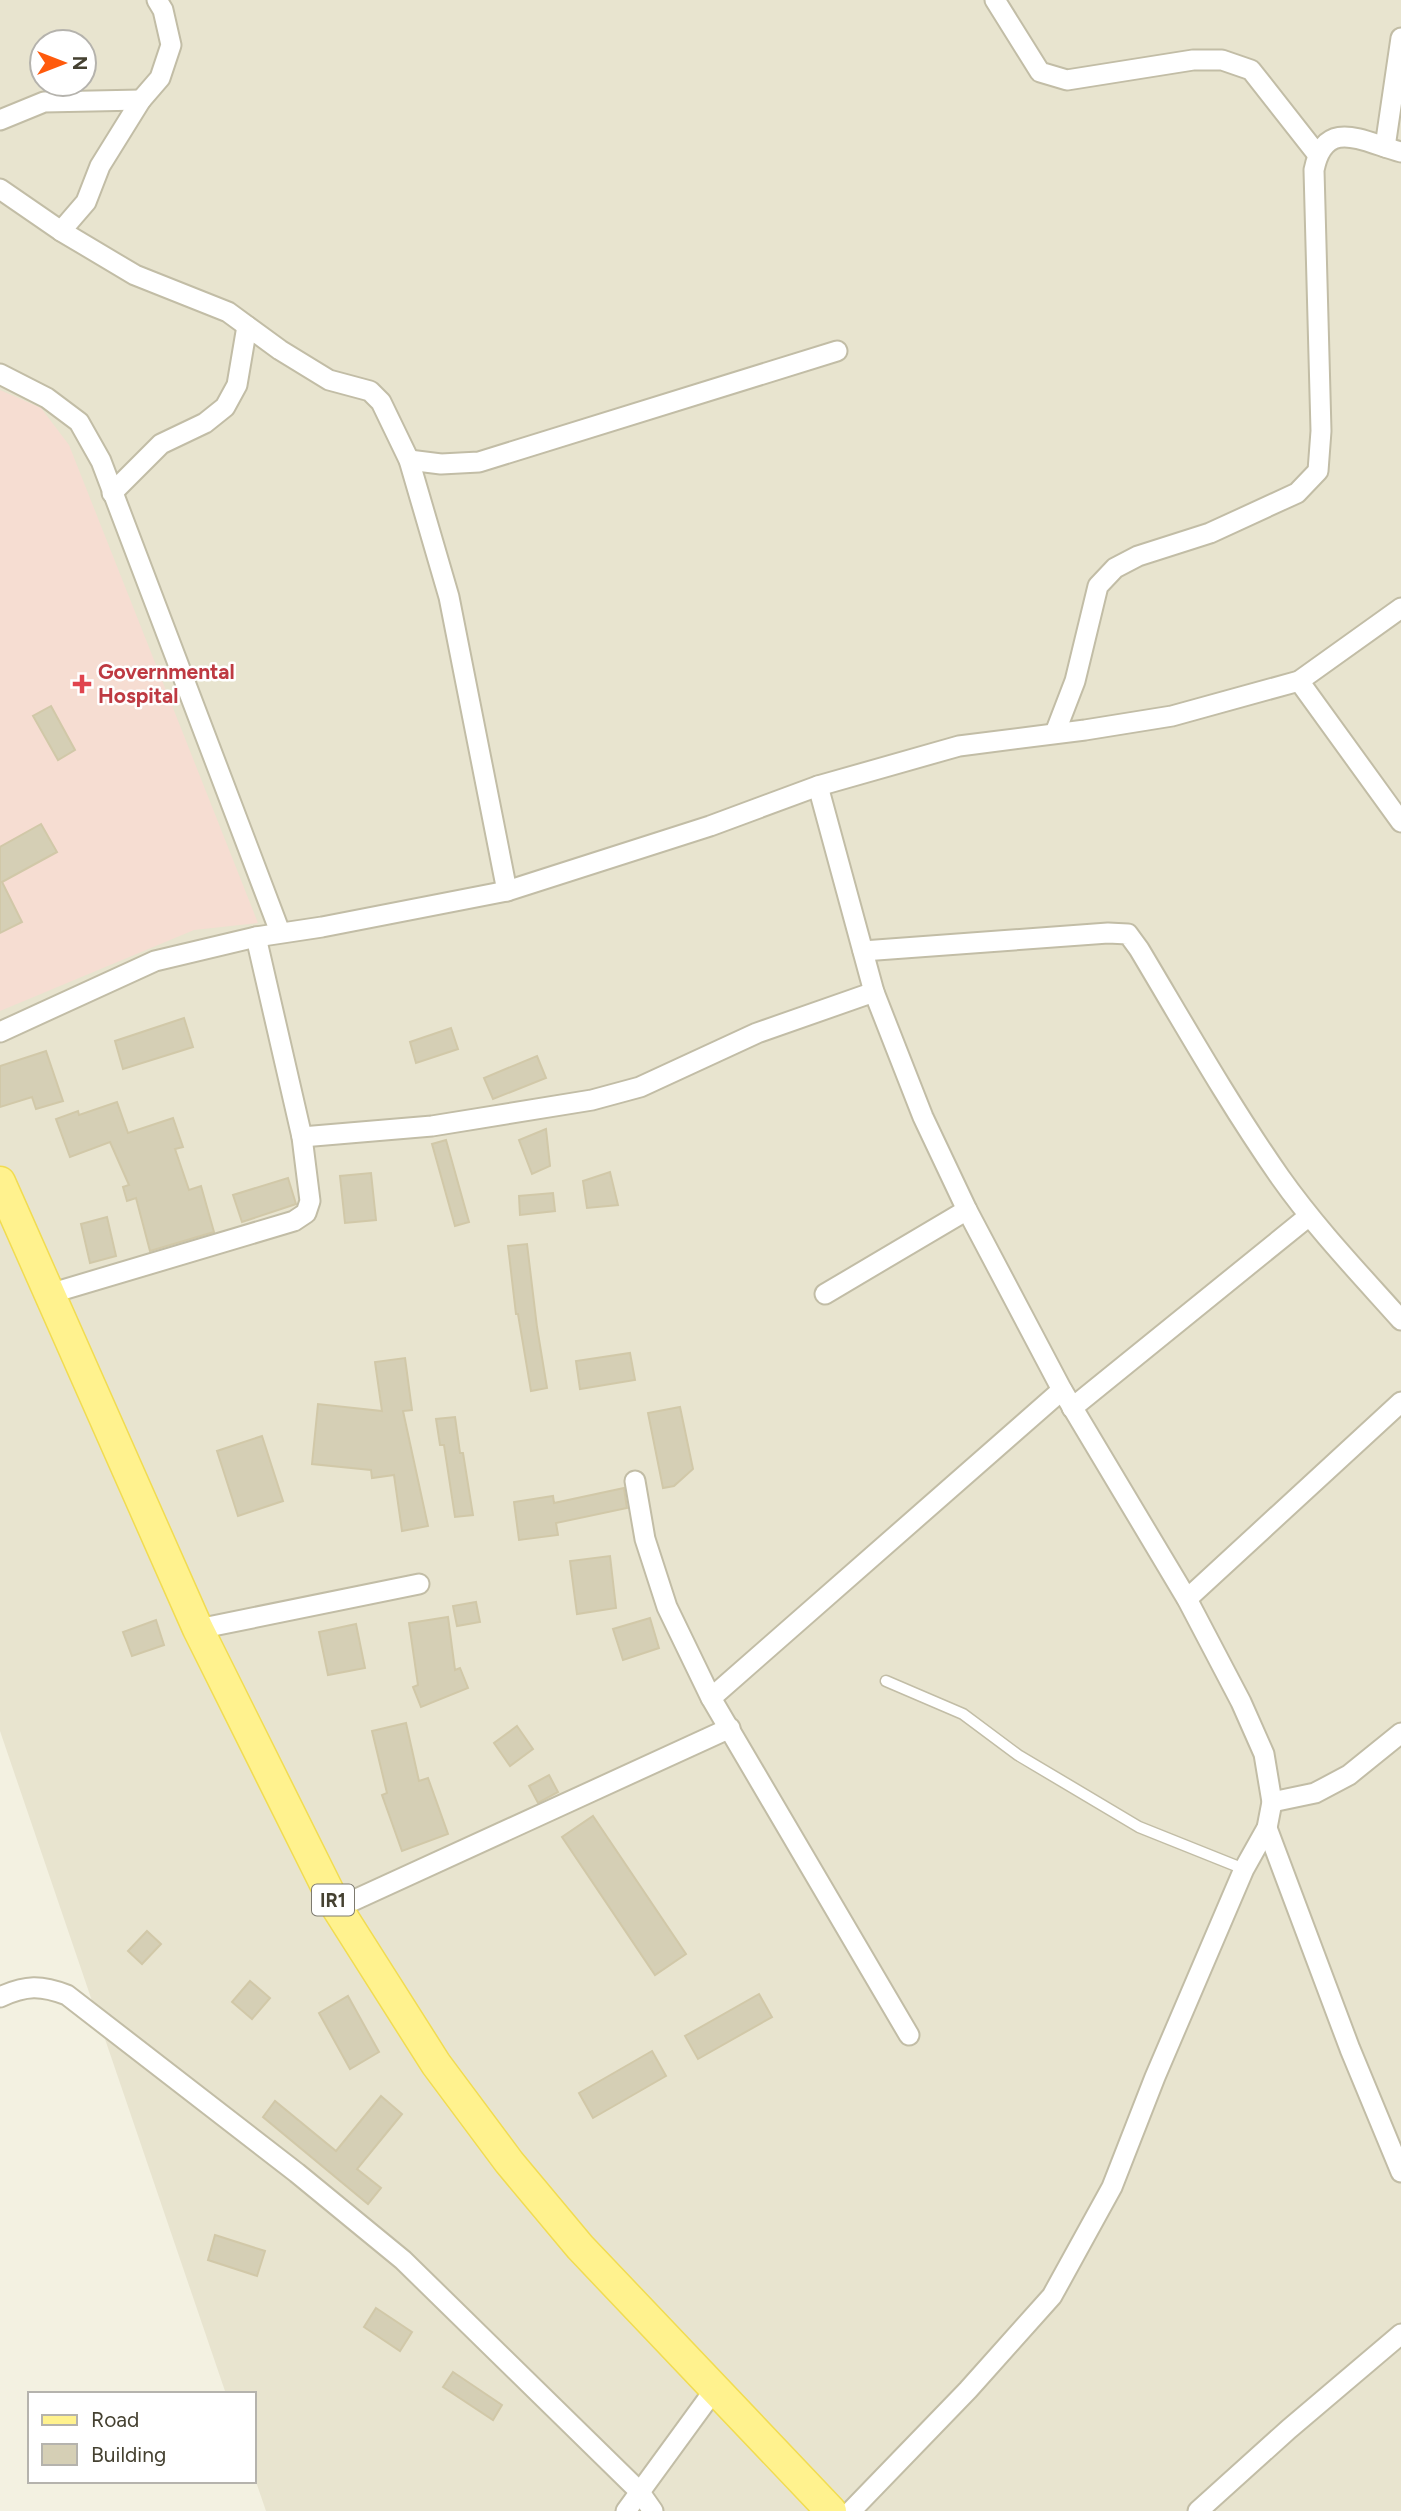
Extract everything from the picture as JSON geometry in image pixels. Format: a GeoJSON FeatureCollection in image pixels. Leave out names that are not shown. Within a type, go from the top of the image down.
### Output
{"type":"FeatureCollection","features":[{"type":"Feature","properties":{"kind":"main road","name":"IR1"},"geometry":{"type":"LineString","coordinates":[[0,1182],[198,1629],[337,1908],[436,2064],[509,2162],[580,2247],[831,2511]]}},
{"type":"Feature","properties":{"kind":"street"},"geometry":{"type":"LineString","coordinates":[[61,231],[86,202],[100,166],[141,100],[160,78],[171,45],[163,10],[157,0]]}},
{"type":"Feature","properties":{"kind":"street"},"geometry":{"type":"LineString","coordinates":[[995,0],[1040,72],[1067,80],[1193,60],[1222,60],[1251,70],[1317,153]]}},
{"type":"Feature","properties":{"kind":"street"},"geometry":{"type":"LineString","coordinates":[[1055,733],[1075,681],[1098,586],[1115,568],[1138,556],[1210,533],[1297,493],[1318,471],[1321,431],[1314,170],[1317,153],[1329,139],[1340,135],[1393,150],[1401,38]]}},
{"type":"Feature","properties":{"kind":"street"},"geometry":{"type":"LineString","coordinates":[[0,120],[44,102],[141,100]]}},
{"type":"Feature","properties":{"kind":"street"},"geometry":{"type":"LineString","coordinates":[[0,189],[61,231],[135,275],[228,312],[280,350],[329,380],[370,391],[381,401],[409,460],[449,597],[507,891]]}},
{"type":"Feature","properties":{"kind":"street"},"geometry":{"type":"LineString","coordinates":[[112,493],[161,444],[205,423],[225,407],[237,385],[247,326]]}},
{"type":"Feature","properties":{"kind":"street"},"geometry":{"type":"LineString","coordinates":[[409,460],[442,464],[479,462],[837,351]]}},
{"type":"Feature","properties":{"kind":"street"},"geometry":{"type":"LineString","coordinates":[[0,374],[47,398],[79,422],[101,461],[280,932]]}},
{"type":"Feature","properties":{"kind":"street"},"geometry":{"type":"LineString","coordinates":[[0,1032],[155,961],[280,932],[507,891],[710,826],[818,786],[959,746],[1172,716],[1299,681],[1401,608]]}},
{"type":"Feature","properties":{"kind":"street"},"geometry":{"type":"LineString","coordinates":[[1299,681],[1401,822]]}},
{"type":"Feature","properties":{"kind":"street"},"geometry":{"type":"LineString","coordinates":[[818,786],[874,992],[923,1117],[967,1210],[1062,1390],[1187,1599],[1241,1702],[1264,1754],[1272,1802],[1267,1828],[1244,1869],[1155,2077],[1112,2187],[1052,2296],[968,2390],[852,2511]]}},
{"type":"Feature","properties":{"kind":"street"},"geometry":{"type":"LineString","coordinates":[[863,951],[1108,933],[1128,934],[1218,1085],[1309,1216],[1401,1320]]}},
{"type":"Feature","properties":{"kind":"street"},"geometry":{"type":"LineString","coordinates":[[49,1294],[294,1220],[306,1213],[310,1201],[302,1137],[256,937]]}},
{"type":"Feature","properties":{"kind":"street"},"geometry":{"type":"LineString","coordinates":[[302,1137],[432,1126],[592,1100],[640,1087],[757,1033],[874,992]]}},
{"type":"Feature","properties":{"kind":"street"},"geometry":{"type":"LineString","coordinates":[[825,1294],[967,1210]]}},
{"type":"Feature","properties":{"kind":"street"},"geometry":{"type":"LineString","coordinates":[[1072,1408],[1309,1216]]}},
{"type":"Feature","properties":{"kind":"street"},"geometry":{"type":"LineString","coordinates":[[711,1698],[1062,1390]]}},
{"type":"Feature","properties":{"kind":"street"},"geometry":{"type":"LineString","coordinates":[[1187,1599],[1401,1402]]}},
{"type":"Feature","properties":{"kind":"street"},"geometry":{"type":"LineString","coordinates":[[635,1481],[645,1539],[667,1606],[711,1698],[909,2035]]}},
{"type":"Feature","properties":{"kind":"street"},"geometry":{"type":"LineString","coordinates":[[198,1629],[419,1584]]}},
{"type":"Feature","properties":{"kind":"street"},"geometry":{"type":"LineString","coordinates":[[337,1908],[730,1728]]}},
{"type":"Feature","properties":{"kind":"street"},"geometry":{"type":"LineString","coordinates":[[1272,1802],[1315,1793],[1349,1775],[1401,1733]]}},
{"type":"Feature","properties":{"kind":"street"},"geometry":{"type":"LineString","coordinates":[[1267,1828],[1350,2049],[1401,2172]]}},
{"type":"Feature","properties":{"kind":"street"},"geometry":{"type":"LineString","coordinates":[[0,1997],[28,1987],[46,1987],[67,1995],[297,2173],[403,2260],[639,2491],[653,2511]]}},
{"type":"Feature","properties":{"kind":"street"},"geometry":{"type":"LineString","coordinates":[[1198,2511],[1289,2428],[1401,2334]]}},
{"type":"Feature","properties":{"kind":"street"},"geometry":{"type":"LineString","coordinates":[[626,2511],[715,2389]]}},
{"type":"Feature","properties":{"kind":"lane"},"geometry":{"type":"LineString","coordinates":[[886,1681],[962,1714],[1018,1755],[1139,1827],[1244,1869]]}},
{"type":"Feature","properties":{"kind":"shaded area"},"geometry":{"type":"Polygon","coordinates":[[[0,0],[1401,0],[1401,2511],[266,2511],[256,2482],[256,2392],[225,2392],[0,1731],[0,0]]]}},
{"type":"Feature","properties":{"kind":"shaded area","name":"Governmental Hospital"},"geometry":{"type":"Polygon","coordinates":[[[0,390],[41,408],[69,445],[258,923],[194,930],[0,1011],[0,390]]]}},
{"type":"Feature","properties":{"kind":"building"},"geometry":{"type":"Polygon","coordinates":[[[51,706],[75,750],[58,760],[33,716],[51,706]]]}},
{"type":"Feature","properties":{"kind":"building"},"geometry":{"type":"Polygon","coordinates":[[[41,824],[57,852],[2,882],[22,922],[0,933],[0,847],[41,824]]]}},
{"type":"Feature","properties":{"kind":"building"},"geometry":{"type":"Polygon","coordinates":[[[184,1018],[193,1047],[123,1069],[115,1041],[184,1018]]]}},
{"type":"Feature","properties":{"kind":"building"},"geometry":{"type":"Polygon","coordinates":[[[451,1028],[458,1049],[416,1063],[410,1042],[451,1028]]]}},
{"type":"Feature","properties":{"kind":"building"},"geometry":{"type":"Polygon","coordinates":[[[46,1051],[63,1101],[36,1109],[32,1097],[0,1107],[0,1066],[46,1051]]]}},
{"type":"Feature","properties":{"kind":"building"},"geometry":{"type":"Polygon","coordinates":[[[537,1056],[546,1078],[493,1099],[484,1078],[537,1056]]]}},
{"type":"Feature","properties":{"kind":"building"},"geometry":{"type":"Polygon","coordinates":[[[117,1102],[128,1133],[173,1118],[183,1147],[175,1149],[189,1190],[201,1186],[214,1232],[150,1251],[136,1198],[127,1201],[123,1187],[129,1185],[110,1142],[70,1157],[56,1119],[78,1111],[79,1115],[117,1102]]]}},
{"type":"Feature","properties":{"kind":"building"},"geometry":{"type":"Polygon","coordinates":[[[546,1129],[550,1166],[532,1174],[519,1140],[546,1129]]]}},
{"type":"Feature","properties":{"kind":"building"},"geometry":{"type":"Polygon","coordinates":[[[446,1140],[469,1222],[455,1226],[432,1144],[446,1140]]]}},
{"type":"Feature","properties":{"kind":"building"},"geometry":{"type":"Polygon","coordinates":[[[610,1172],[618,1205],[587,1208],[583,1181],[610,1172]]]}},
{"type":"Feature","properties":{"kind":"building"},"geometry":{"type":"Polygon","coordinates":[[[371,1173],[376,1220],[345,1223],[340,1176],[371,1173]]]}},
{"type":"Feature","properties":{"kind":"building"},"geometry":{"type":"Polygon","coordinates":[[[288,1178],[296,1204],[242,1222],[233,1195],[288,1178]]]}},
{"type":"Feature","properties":{"kind":"building"},"geometry":{"type":"Polygon","coordinates":[[[553,1193],[555,1211],[520,1215],[519,1196],[553,1193]]]}},
{"type":"Feature","properties":{"kind":"building"},"geometry":{"type":"Polygon","coordinates":[[[107,1217],[116,1256],[90,1263],[81,1224],[107,1217]]]}},
{"type":"Feature","properties":{"kind":"building"},"geometry":{"type":"Polygon","coordinates":[[[527,1244],[547,1388],[531,1391],[516,1314],[508,1246],[527,1244]]]}},
{"type":"Feature","properties":{"kind":"building"},"geometry":{"type":"Polygon","coordinates":[[[630,1353],[635,1380],[580,1389],[576,1361],[630,1353]]]}},
{"type":"Feature","properties":{"kind":"building"},"geometry":{"type":"Polygon","coordinates":[[[405,1358],[412,1410],[403,1411],[428,1526],[402,1531],[394,1475],[372,1478],[371,1470],[312,1464],[318,1404],[382,1411],[375,1362],[405,1358]]]}},
{"type":"Feature","properties":{"kind":"building"},"geometry":{"type":"Polygon","coordinates":[[[680,1407],[693,1469],[674,1486],[663,1488],[648,1413],[680,1407]]]}},
{"type":"Feature","properties":{"kind":"building"},"geometry":{"type":"Polygon","coordinates":[[[455,1417],[473,1515],[455,1517],[444,1445],[440,1445],[436,1419],[455,1417]]]}},
{"type":"Feature","properties":{"kind":"building"},"geometry":{"type":"Polygon","coordinates":[[[262,1436],[283,1501],[238,1516],[217,1451],[262,1436]]]}},
{"type":"Feature","properties":{"kind":"building"},"geometry":{"type":"Polygon","coordinates":[[[624,1488],[627,1508],[556,1523],[558,1535],[519,1540],[514,1502],[553,1496],[554,1503],[624,1488]]]}},
{"type":"Feature","properties":{"kind":"building"},"geometry":{"type":"Polygon","coordinates":[[[610,1556],[616,1608],[577,1614],[570,1561],[610,1556]]]}},
{"type":"Feature","properties":{"kind":"building"},"geometry":{"type":"Polygon","coordinates":[[[476,1602],[480,1622],[457,1626],[453,1606],[476,1602]]]}},
{"type":"Feature","properties":{"kind":"building"},"geometry":{"type":"Polygon","coordinates":[[[448,1617],[455,1670],[460,1668],[468,1688],[421,1707],[413,1687],[418,1685],[409,1623],[448,1617]]]}},
{"type":"Feature","properties":{"kind":"building"},"geometry":{"type":"Polygon","coordinates":[[[650,1618],[659,1648],[623,1660],[613,1629],[650,1618]]]}},
{"type":"Feature","properties":{"kind":"building"},"geometry":{"type":"Polygon","coordinates":[[[156,1620],[164,1645],[132,1656],[123,1632],[156,1620]]]}},
{"type":"Feature","properties":{"kind":"building"},"geometry":{"type":"Polygon","coordinates":[[[356,1624],[365,1668],[328,1675],[319,1632],[356,1624]]]}},
{"type":"Feature","properties":{"kind":"building"},"geometry":{"type":"Polygon","coordinates":[[[406,1723],[419,1781],[428,1778],[448,1834],[402,1851],[382,1795],[387,1793],[372,1731],[406,1723]]]}},
{"type":"Feature","properties":{"kind":"building"},"geometry":{"type":"Polygon","coordinates":[[[517,1726],[533,1749],[510,1766],[494,1743],[517,1726]]]}},
{"type":"Feature","properties":{"kind":"building"},"geometry":{"type":"Polygon","coordinates":[[[549,1775],[558,1792],[538,1803],[529,1786],[549,1775]]]}},
{"type":"Feature","properties":{"kind":"building"},"geometry":{"type":"Polygon","coordinates":[[[593,1816],[686,1954],[655,1975],[562,1837],[593,1816]]]}},
{"type":"Feature","properties":{"kind":"building"},"geometry":{"type":"Polygon","coordinates":[[[147,1931],[161,1944],[142,1964],[128,1951],[147,1931]]]}},
{"type":"Feature","properties":{"kind":"building"},"geometry":{"type":"Polygon","coordinates":[[[250,1981],[270,1998],[252,2019],[232,2002],[250,1981]]]}},
{"type":"Feature","properties":{"kind":"building"},"geometry":{"type":"Polygon","coordinates":[[[759,1994],[772,2017],[698,2059],[685,2036],[759,1994]]]}},
{"type":"Feature","properties":{"kind":"building"},"geometry":{"type":"Polygon","coordinates":[[[348,1996],[379,2052],[350,2069],[319,2013],[348,1996]]]}},
{"type":"Feature","properties":{"kind":"building"},"geometry":{"type":"Polygon","coordinates":[[[652,2051],[666,2076],[593,2118],[579,2093],[652,2051]]]}},
{"type":"Feature","properties":{"kind":"building"},"geometry":{"type":"Polygon","coordinates":[[[381,2096],[402,2114],[357,2169],[381,2188],[368,2204],[263,2117],[275,2101],[336,2151],[381,2096]]]}},
{"type":"Feature","properties":{"kind":"building"},"geometry":{"type":"Polygon","coordinates":[[[215,2235],[265,2251],[257,2276],[208,2260],[215,2235]]]}},
{"type":"Feature","properties":{"kind":"building"},"geometry":{"type":"Polygon","coordinates":[[[376,2308],[412,2332],[400,2351],[364,2327],[376,2308]]]}},
{"type":"Feature","properties":{"kind":"building"},"geometry":{"type":"Polygon","coordinates":[[[453,2372],[502,2405],[493,2420],[443,2387],[453,2372]]]}},
{"type":"Feature","properties":{"kind":"place","name":"Governmental Hospital"},"geometry":{"type":"Point","coordinates":[82,684]}}]}
